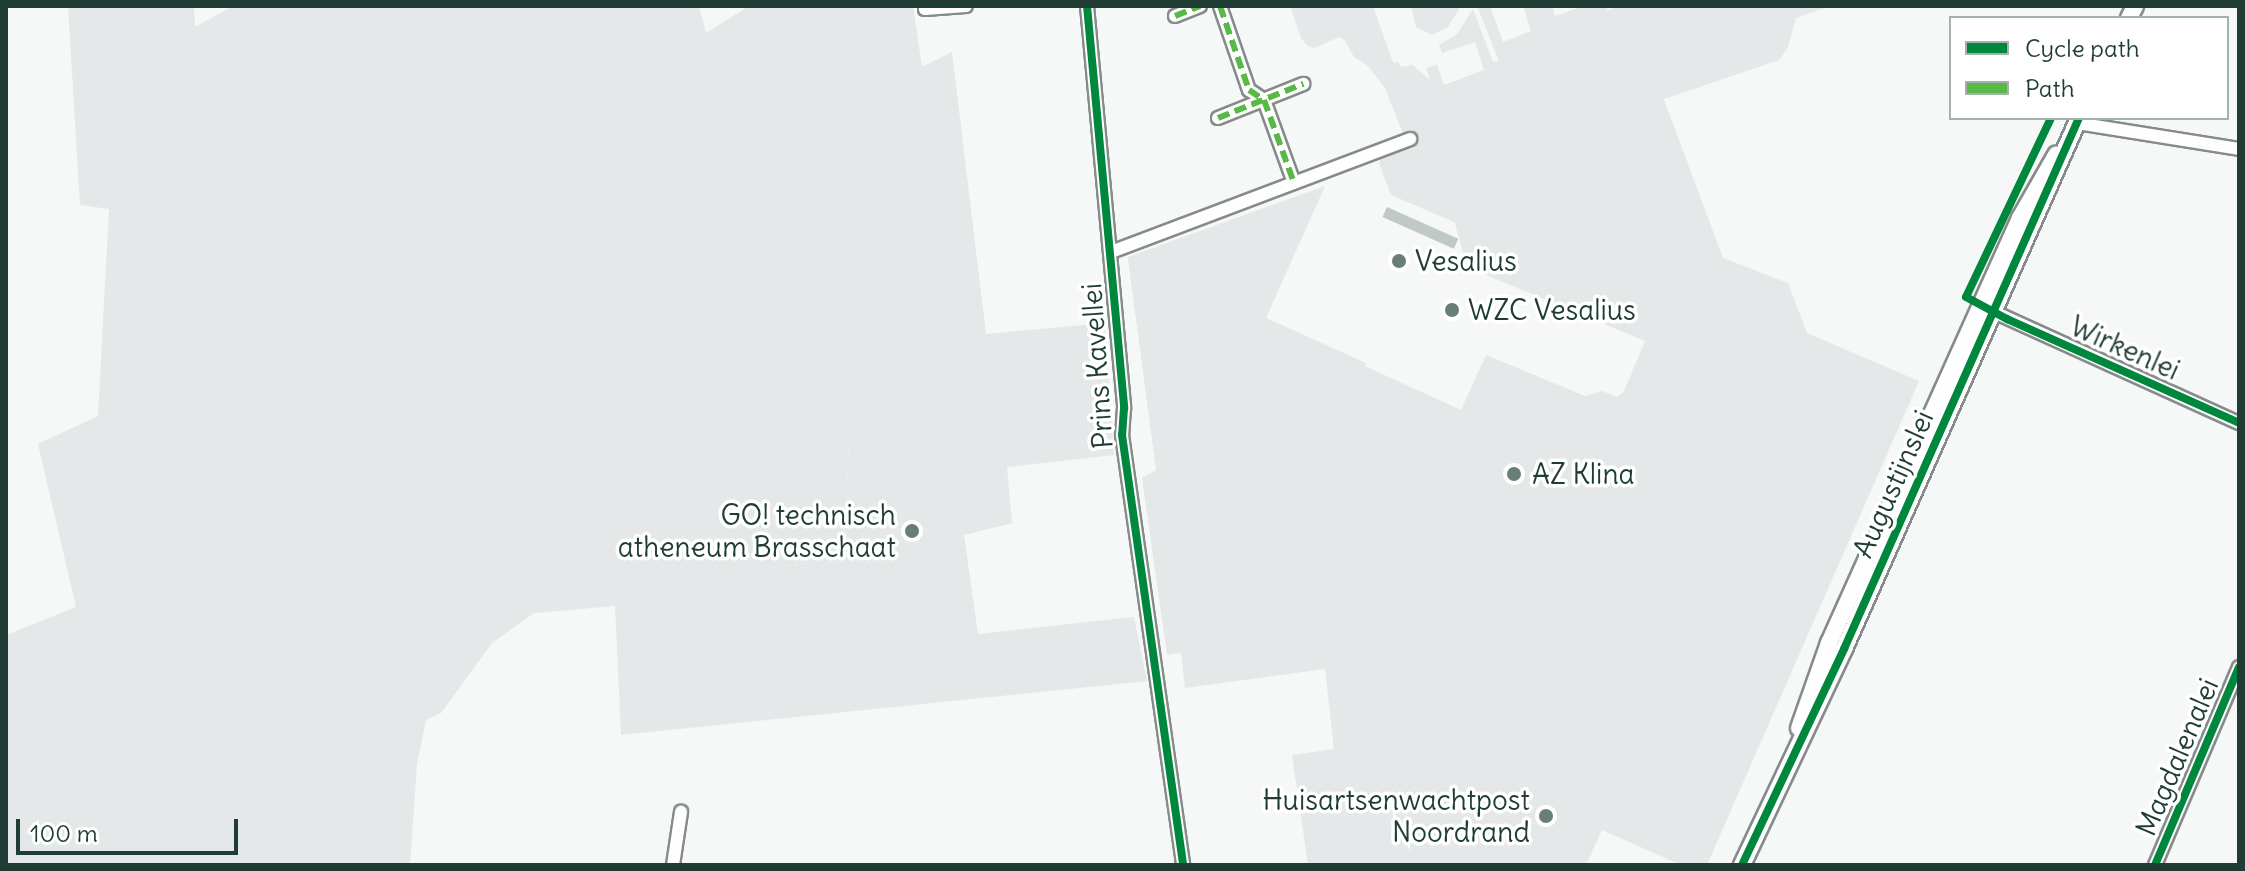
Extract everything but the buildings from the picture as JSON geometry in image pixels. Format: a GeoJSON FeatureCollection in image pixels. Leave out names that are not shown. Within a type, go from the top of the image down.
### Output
{"type":"FeatureCollection","features":[{"type":"Feature","properties":{"kind":"street"},"geometry":{"type":"LineString","coordinates":[[925,6],[925,9],[966,6]]}},
{"type":"Feature","properties":{"kind":"street","name":"Prins Kavellei"},"geometry":{"type":"LineString","coordinates":[[1087,6],[1124,408],[1122,435],[1183,865]]}},
{"type":"Feature","properties":{"kind":"street"},"geometry":{"type":"LineString","coordinates":[[1175,16],[1200,6]]}},
{"type":"Feature","properties":{"kind":"street"},"geometry":{"type":"LineString","coordinates":[[1220,6],[1249,90],[1264,100],[1294,183]]}},
{"type":"Feature","properties":{"kind":"street"},"geometry":{"type":"LineString","coordinates":[[1218,118],[1303,84]]}},
{"type":"Feature","properties":{"kind":"street"},"geometry":{"type":"LineString","coordinates":[[2076,125],[2239,149]]}},
{"type":"Feature","properties":{"kind":"street","name":"Augustijnslei"},"geometry":{"type":"LineString","coordinates":[[1742,865],[1844,649],[2076,125]]}},
{"type":"Feature","properties":{"kind":"street","name":"Augustijnslei"},"geometry":{"type":"LineString","coordinates":[[1790,759],[1806,703],[1829,643],[2020,218],[2049,164],[2076,125]]}},
{"type":"Feature","properties":{"kind":"street"},"geometry":{"type":"LineString","coordinates":[[1111,252],[1410,139]]}},
{"type":"Feature","properties":{"kind":"street","name":"Wirkenlei"},"geometry":{"type":"LineString","coordinates":[[1994,312],[2239,423]]}},
{"type":"Feature","properties":{"kind":"street","name":"Magdalenalei"},"geometry":{"type":"LineString","coordinates":[[2155,865],[2239,667]]}},
{"type":"Feature","properties":{"kind":"street"},"geometry":{"type":"LineString","coordinates":[[673,865],[681,812]]}},
{"type":"Feature","properties":{"kind":"shaded area"},"geometry":{"type":"Polygon","coordinates":[[[68,6],[194,6],[195,27],[233,6],[699,6],[706,33],[749,6],[913,6],[922,67],[952,52],[986,334],[852,373],[844,557],[678,583],[615,606],[534,613],[492,643],[441,713],[426,720],[417,764],[410,865],[6,865],[6,635],[76,607],[38,444],[98,416],[109,209],[80,205],[68,6]]]}},
{"type":"Feature","properties":{"kind":"shaded area"},"geometry":{"type":"Polygon","coordinates":[[[1290,6],[1373,6],[1393,63],[1398,62],[1401,67],[1413,65],[1430,80],[1426,68],[1437,65],[1444,85],[1484,70],[1475,42],[1442,53],[1439,45],[1457,34],[1473,9],[1493,62],[1499,61],[1477,6],[1490,6],[1503,42],[1531,31],[1523,6],[1552,6],[1555,16],[1584,6],[1607,6],[1607,11],[1615,8],[1613,6],[1830,6],[1796,18],[1788,47],[1779,60],[1538,142],[1517,180],[1497,190],[1461,198],[1459,224],[1391,195],[1379,163],[1381,156],[1408,146],[1385,88],[1368,66],[1354,57],[1344,39],[1339,37],[1314,48],[1307,45],[1301,38],[1290,6]]]}},
{"type":"Feature","properties":{"kind":"shaded area"},"geometry":{"type":"Polygon","coordinates":[[[1411,6],[1461,6],[1448,27],[1432,35],[1416,27],[1411,6]]]}},
{"type":"Feature","properties":{"kind":"shaded area","name":"AZ Klina"},"geometry":{"type":"Polygon","coordinates":[[[1660,89],[1723,258],[1788,283],[1807,333],[1919,381],[1707,865],[1681,865],[1602,830],[1586,865],[1308,865],[1292,755],[1334,749],[1325,669],[1185,688],[1181,653],[1167,655],[1142,478],[1156,470],[1128,258],[1461,410],[1486,355],[1585,396],[1602,391],[1617,397],[1624,391],[1645,341],[1467,267],[1441,173],[1660,89]]]}},
{"type":"Feature","properties":{"kind":"shaded area"},"geometry":{"type":"Polygon","coordinates":[[[1325,186],[1266,318],[1366,363],[1293,530],[1221,507],[1213,460],[1156,466],[1128,257],[1325,186]]]}},
{"type":"Feature","properties":{"kind":"shaded area"},"geometry":{"type":"Polygon","coordinates":[[[1387,207],[1458,239],[1454,249],[1383,217],[1387,207]]]}},
{"type":"Feature","properties":{"kind":"shaded area","name":"GO! technisch atheneum Brasschaat"},"geometry":{"type":"Polygon","coordinates":[[[1105,323],[1114,455],[1007,467],[1012,523],[964,535],[978,634],[1134,617],[1147,681],[621,735],[615,606],[678,583],[844,557],[852,373],[986,334],[1105,323]]]}},
{"type":"Feature","properties":{"kind":"marked path"},"geometry":{"type":"LineString","coordinates":[[1175,16],[1200,6]]}},
{"type":"Feature","properties":{"kind":"marked path"},"geometry":{"type":"LineString","coordinates":[[1220,6],[1249,90],[1264,100],[1294,183]]}},
{"type":"Feature","properties":{"kind":"marked path"},"geometry":{"type":"LineString","coordinates":[[1218,118],[1303,84]]}},
{"type":"Feature","properties":{"kind":"cycle path"},"geometry":{"type":"LineString","coordinates":[[1087,6],[1124,408],[1122,435],[1183,865]]}},
{"type":"Feature","properties":{"kind":"cycle path"},"geometry":{"type":"LineString","coordinates":[[2050,120],[1966,297],[2007,319],[2239,423]]}},
{"type":"Feature","properties":{"kind":"cycle path"},"geometry":{"type":"LineString","coordinates":[[1742,865],[1844,649],[2078,120]]}},
{"type":"Feature","properties":{"kind":"cycle path"},"geometry":{"type":"LineString","coordinates":[[2155,865],[2239,667]]}},
{"type":"Feature","properties":{"kind":"place","name":"Vesalius"},"geometry":{"type":"Point","coordinates":[1399,261]}},
{"type":"Feature","properties":{"kind":"place","name":"WZC Vesalius"},"geometry":{"type":"Point","coordinates":[1452,310]}},
{"type":"Feature","properties":{"kind":"place","name":"AZ Klina"},"geometry":{"type":"Point","coordinates":[1514,474]}},
{"type":"Feature","properties":{"kind":"place","name":"GO! technisch atheneum Brasschaat"},"geometry":{"type":"Point","coordinates":[912,531]}},
{"type":"Feature","properties":{"kind":"place","name":"Huisartsenwachtpost Noordrand"},"geometry":{"type":"Point","coordinates":[1546,816]}}]}
